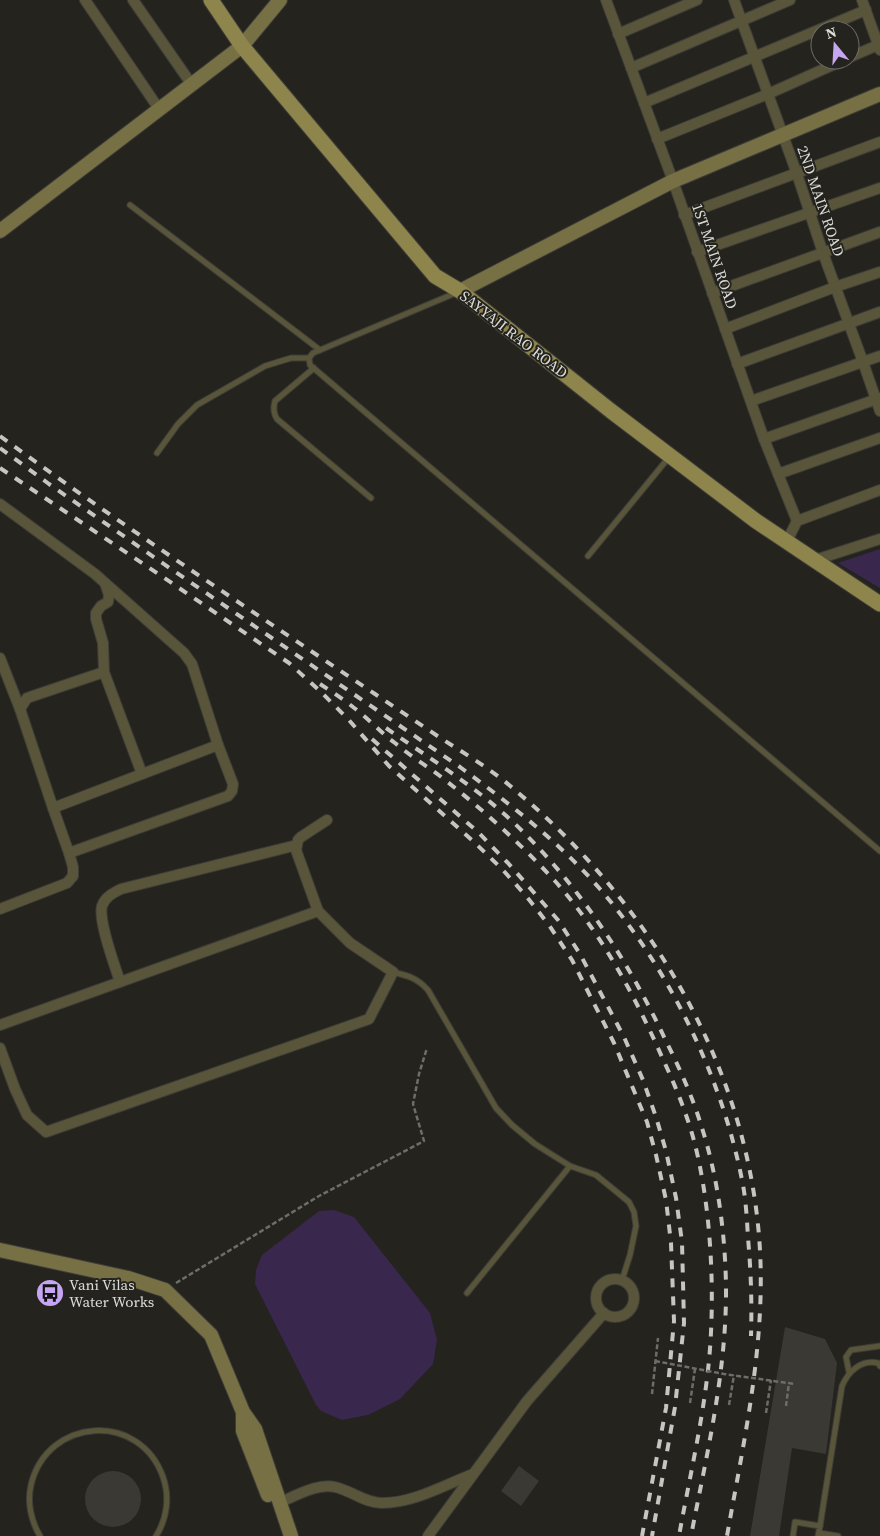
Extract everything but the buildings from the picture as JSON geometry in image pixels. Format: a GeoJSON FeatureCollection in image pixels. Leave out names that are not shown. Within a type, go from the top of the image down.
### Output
{"type":"FeatureCollection","features":[{"type":"Feature","properties":{"kind":"main road","name":"SAYYAJI RAO ROAD"},"geometry":{"type":"LineString","coordinates":[[211,0],[242,46],[435,276],[460,291],[610,411],[756,521],[880,604]]}},
{"type":"Feature","properties":{"kind":"street"},"geometry":{"type":"LineString","coordinates":[[85,0],[160,109]]}},
{"type":"Feature","properties":{"kind":"street"},"geometry":{"type":"LineString","coordinates":[[133,0],[192,85]]}},
{"type":"Feature","properties":{"kind":"street"},"geometry":{"type":"LineString","coordinates":[[0,231],[242,46],[280,0]]}},
{"type":"Feature","properties":{"kind":"street","name":"1ST MAIN ROAD"},"geometry":{"type":"LineString","coordinates":[[606,0],[673,182],[764,440],[797,522]]}},
{"type":"Feature","properties":{"kind":"street"},"geometry":{"type":"LineString","coordinates":[[618,34],[696,0]]}},
{"type":"Feature","properties":{"kind":"street","name":"2ND MAIN ROAD"},"geometry":{"type":"LineString","coordinates":[[734,0],[797,174],[822,253],[878,398],[880,411]]}},
{"type":"Feature","properties":{"kind":"street"},"geometry":{"type":"LineString","coordinates":[[631,68],[790,0]]}},
{"type":"Feature","properties":{"kind":"street"},"geometry":{"type":"LineString","coordinates":[[644,103],[754,57],[864,5],[879,48],[860,54]]}},
{"type":"Feature","properties":{"kind":"street"},"geometry":{"type":"LineString","coordinates":[[657,139],[822,70]]}},
{"type":"Feature","properties":{"kind":"street"},"geometry":{"type":"LineString","coordinates":[[460,291],[673,182],[880,94]]}},
{"type":"Feature","properties":{"kind":"street"},"geometry":{"type":"LineString","coordinates":[[684,215],[880,142]]}},
{"type":"Feature","properties":{"kind":"street"},"geometry":{"type":"LineString","coordinates":[[698,252],[880,188]]}},
{"type":"Feature","properties":{"kind":"street"},"geometry":{"type":"LineString","coordinates":[[712,293],[880,232]]}},
{"type":"Feature","properties":{"kind":"street"},"geometry":{"type":"LineString","coordinates":[[724,329],[880,272]]}},
{"type":"Feature","properties":{"kind":"street"},"geometry":{"type":"LineString","coordinates":[[737,364],[880,312]]}},
{"type":"Feature","properties":{"kind":"street"},"geometry":{"type":"LineString","coordinates":[[751,401],[880,356]]}},
{"type":"Feature","properties":{"kind":"street"},"geometry":{"type":"LineString","coordinates":[[764,440],[878,398]]}},
{"type":"Feature","properties":{"kind":"street"},"geometry":{"type":"LineString","coordinates":[[778,474],[880,438]]}},
{"type":"Feature","properties":{"kind":"street"},"geometry":{"type":"LineString","coordinates":[[787,541],[797,522],[880,490]]}},
{"type":"Feature","properties":{"kind":"street"},"geometry":{"type":"LineString","coordinates":[[0,504],[105,582],[184,653],[192,664],[218,745],[233,784],[232,791],[228,796],[69,853]]}},
{"type":"Feature","properties":{"kind":"street"},"geometry":{"type":"LineString","coordinates":[[814,560],[880,539]]}},
{"type":"Feature","properties":{"kind":"street"},"geometry":{"type":"LineString","coordinates":[[105,582],[109,596],[108,602],[101,606],[96,613],[103,643],[104,672],[142,774]]}},
{"type":"Feature","properties":{"kind":"street"},"geometry":{"type":"LineString","coordinates":[[0,658],[20,709],[73,868],[73,876],[67,883],[0,909]]}},
{"type":"Feature","properties":{"kind":"street"},"geometry":{"type":"LineString","coordinates":[[20,709],[27,698],[104,672]]}},
{"type":"Feature","properties":{"kind":"street"},"geometry":{"type":"LineString","coordinates":[[53,808],[218,745]]}},
{"type":"Feature","properties":{"kind":"street"},"geometry":{"type":"LineString","coordinates":[[0,1048],[27,1115],[46,1132],[369,1019],[393,972],[350,943],[318,911],[296,850],[301,837],[327,820]]}},
{"type":"Feature","properties":{"kind":"street"},"geometry":{"type":"LineString","coordinates":[[120,982],[102,921],[102,906],[107,897],[121,889],[297,845]]}},
{"type":"Feature","properties":{"kind":"street"},"geometry":{"type":"LineString","coordinates":[[0,1025],[318,911]]}},
{"type":"Feature","properties":{"kind":"street"},"geometry":{"type":"LineString","coordinates":[[1,1248],[128,1278],[164,1290],[211,1335],[243,1412],[256,1429],[291,1536]]}},
{"type":"Feature","properties":{"kind":"street"},"geometry":{"type":"LineString","coordinates":[[612,1279],[622,1280],[632,1290],[634,1302],[632,1307],[622,1315],[610,1316],[604,1313],[597,1303],[596,1297],[598,1291],[606,1282],[612,1279]]}},
{"type":"Feature","properties":{"kind":"street"},"geometry":{"type":"LineString","coordinates":[[428,1536],[527,1401],[604,1313]]}},
{"type":"Feature","properties":{"kind":"street"},"geometry":{"type":"LineString","coordinates":[[243,1412],[244,1432],[282,1536]]}},
{"type":"Feature","properties":{"kind":"street"},"geometry":{"type":"LineString","coordinates":[[280,1502],[318,1488],[334,1487],[371,1502],[384,1503],[408,1500],[474,1473]]}},
{"type":"Feature","properties":{"kind":"lane"},"geometry":{"type":"LineString","coordinates":[[130,205],[320,350]]}},
{"type":"Feature","properties":{"kind":"lane"},"geometry":{"type":"LineString","coordinates":[[157,453],[178,424],[197,404],[265,366],[290,358],[309,358],[320,350],[460,291]]}},
{"type":"Feature","properties":{"kind":"lane"},"geometry":{"type":"LineString","coordinates":[[309,358],[310,365],[880,851]]}},
{"type":"Feature","properties":{"kind":"lane"},"geometry":{"type":"LineString","coordinates":[[314,368],[275,401],[273,407],[277,420],[370,498]]}},
{"type":"Feature","properties":{"kind":"lane"},"geometry":{"type":"LineString","coordinates":[[588,556],[670,456]]}},
{"type":"Feature","properties":{"kind":"lane"},"geometry":{"type":"LineString","coordinates":[[393,972],[410,976],[420,981],[428,990],[496,1108],[512,1125],[535,1144],[570,1166],[596,1174],[630,1202],[636,1226],[622,1280]]}},
{"type":"Feature","properties":{"kind":"lane"},"geometry":{"type":"LineString","coordinates":[[466,1293],[570,1166]]}},
{"type":"Feature","properties":{"kind":"lane"},"geometry":{"type":"LineString","coordinates":[[849,1372],[846,1357],[851,1350],[880,1346]]}},
{"type":"Feature","properties":{"kind":"lane"},"geometry":{"type":"LineString","coordinates":[[838,1536],[818,1534],[842,1386],[849,1372],[866,1362],[878,1363],[880,1366]]}},
{"type":"Feature","properties":{"kind":"lane"},"geometry":{"type":"LineString","coordinates":[[40,1536],[31,1517],[29,1504],[30,1490],[38,1464],[56,1444],[81,1432],[94,1430],[121,1434],[133,1440],[154,1458],[166,1489],[166,1509],[163,1522],[156,1536]]}},
{"type":"Feature","properties":{"kind":"lane"},"geometry":{"type":"LineString","coordinates":[[793,1536],[795,1522],[820,1526]]}},
{"type":"Feature","properties":{"kind":"path"},"geometry":{"type":"LineString","coordinates":[[164,1290],[319,1196],[424,1141],[413,1104],[427,1048]]}},
{"type":"Feature","properties":{"kind":"path"},"geometry":{"type":"LineString","coordinates":[[652,1394],[658,1338]]}},
{"type":"Feature","properties":{"kind":"path"},"geometry":{"type":"LineString","coordinates":[[656,1361],[734,1376],[795,1384]]}},
{"type":"Feature","properties":{"kind":"path"},"geometry":{"type":"LineString","coordinates":[[690,1403],[695,1369]]}},
{"type":"Feature","properties":{"kind":"path"},"geometry":{"type":"LineString","coordinates":[[729,1405],[734,1376]]}},
{"type":"Feature","properties":{"kind":"path"},"geometry":{"type":"LineString","coordinates":[[766,1414],[771,1380]]}},
{"type":"Feature","properties":{"kind":"path"},"geometry":{"type":"LineString","coordinates":[[786,1406],[789,1383]]}},
{"type":"Feature","properties":{"kind":"shaded area"},"geometry":{"type":"Polygon","coordinates":[[[880,549],[880,588],[838,563],[880,549]]]}},
{"type":"Feature","properties":{"kind":"shaded area"},"geometry":{"type":"Polygon","coordinates":[[[334,1210],[354,1217],[430,1313],[437,1340],[433,1364],[400,1399],[368,1415],[342,1420],[321,1411],[316,1405],[255,1284],[256,1270],[262,1255],[319,1211],[334,1210]]]}},
{"type":"Feature","properties":{"kind":"railway"},"geometry":{"type":"LineString","coordinates":[[0,436],[155,545],[498,776],[563,834],[606,881],[645,931],[679,985],[708,1042],[731,1101],[748,1162],[758,1225],[761,1264],[758,1343],[748,1420],[727,1536]]}},
{"type":"Feature","properties":{"kind":"railway"},"geometry":{"type":"LineString","coordinates":[[0,448],[158,560],[460,767],[533,824],[568,855],[600,889],[649,955],[671,990],[707,1066],[722,1105],[734,1145],[745,1198],[751,1275],[751,1336]]}},
{"type":"Feature","properties":{"kind":"railway"},"geometry":{"type":"LineString","coordinates":[[0,468],[289,663],[348,719],[389,766],[502,869],[549,925],[572,960],[614,1043],[647,1122],[666,1200],[671,1243],[674,1321],[666,1408],[642,1536]]}},
{"type":"Feature","properties":{"kind":"railway"},"geometry":{"type":"LineString","coordinates":[[320,684],[349,704],[500,826],[555,881],[602,943],[628,987],[675,1086],[693,1137],[703,1183],[707,1208],[712,1284],[711,1332],[706,1383],[679,1536]]}},
{"type":"Feature","properties":{"kind":"railway"},"geometry":{"type":"LineString","coordinates":[[386,728],[484,797],[514,823],[560,872],[600,925],[635,981],[671,1052],[695,1106],[708,1147],[716,1186],[722,1226],[726,1285],[720,1380],[691,1536]]}},
{"type":"Feature","properties":{"kind":"railway"},"geometry":{"type":"LineString","coordinates":[[372,739],[479,833],[558,920],[580,954],[624,1037],[643,1080],[656,1117],[666,1151],[676,1198],[682,1242],[684,1323],[675,1407],[652,1536]]}},
{"type":"Feature","properties":{"kind":"place","name":"Vani Vilas Water Works"},"geometry":{"type":"Point","coordinates":[50,1293]}}]}
